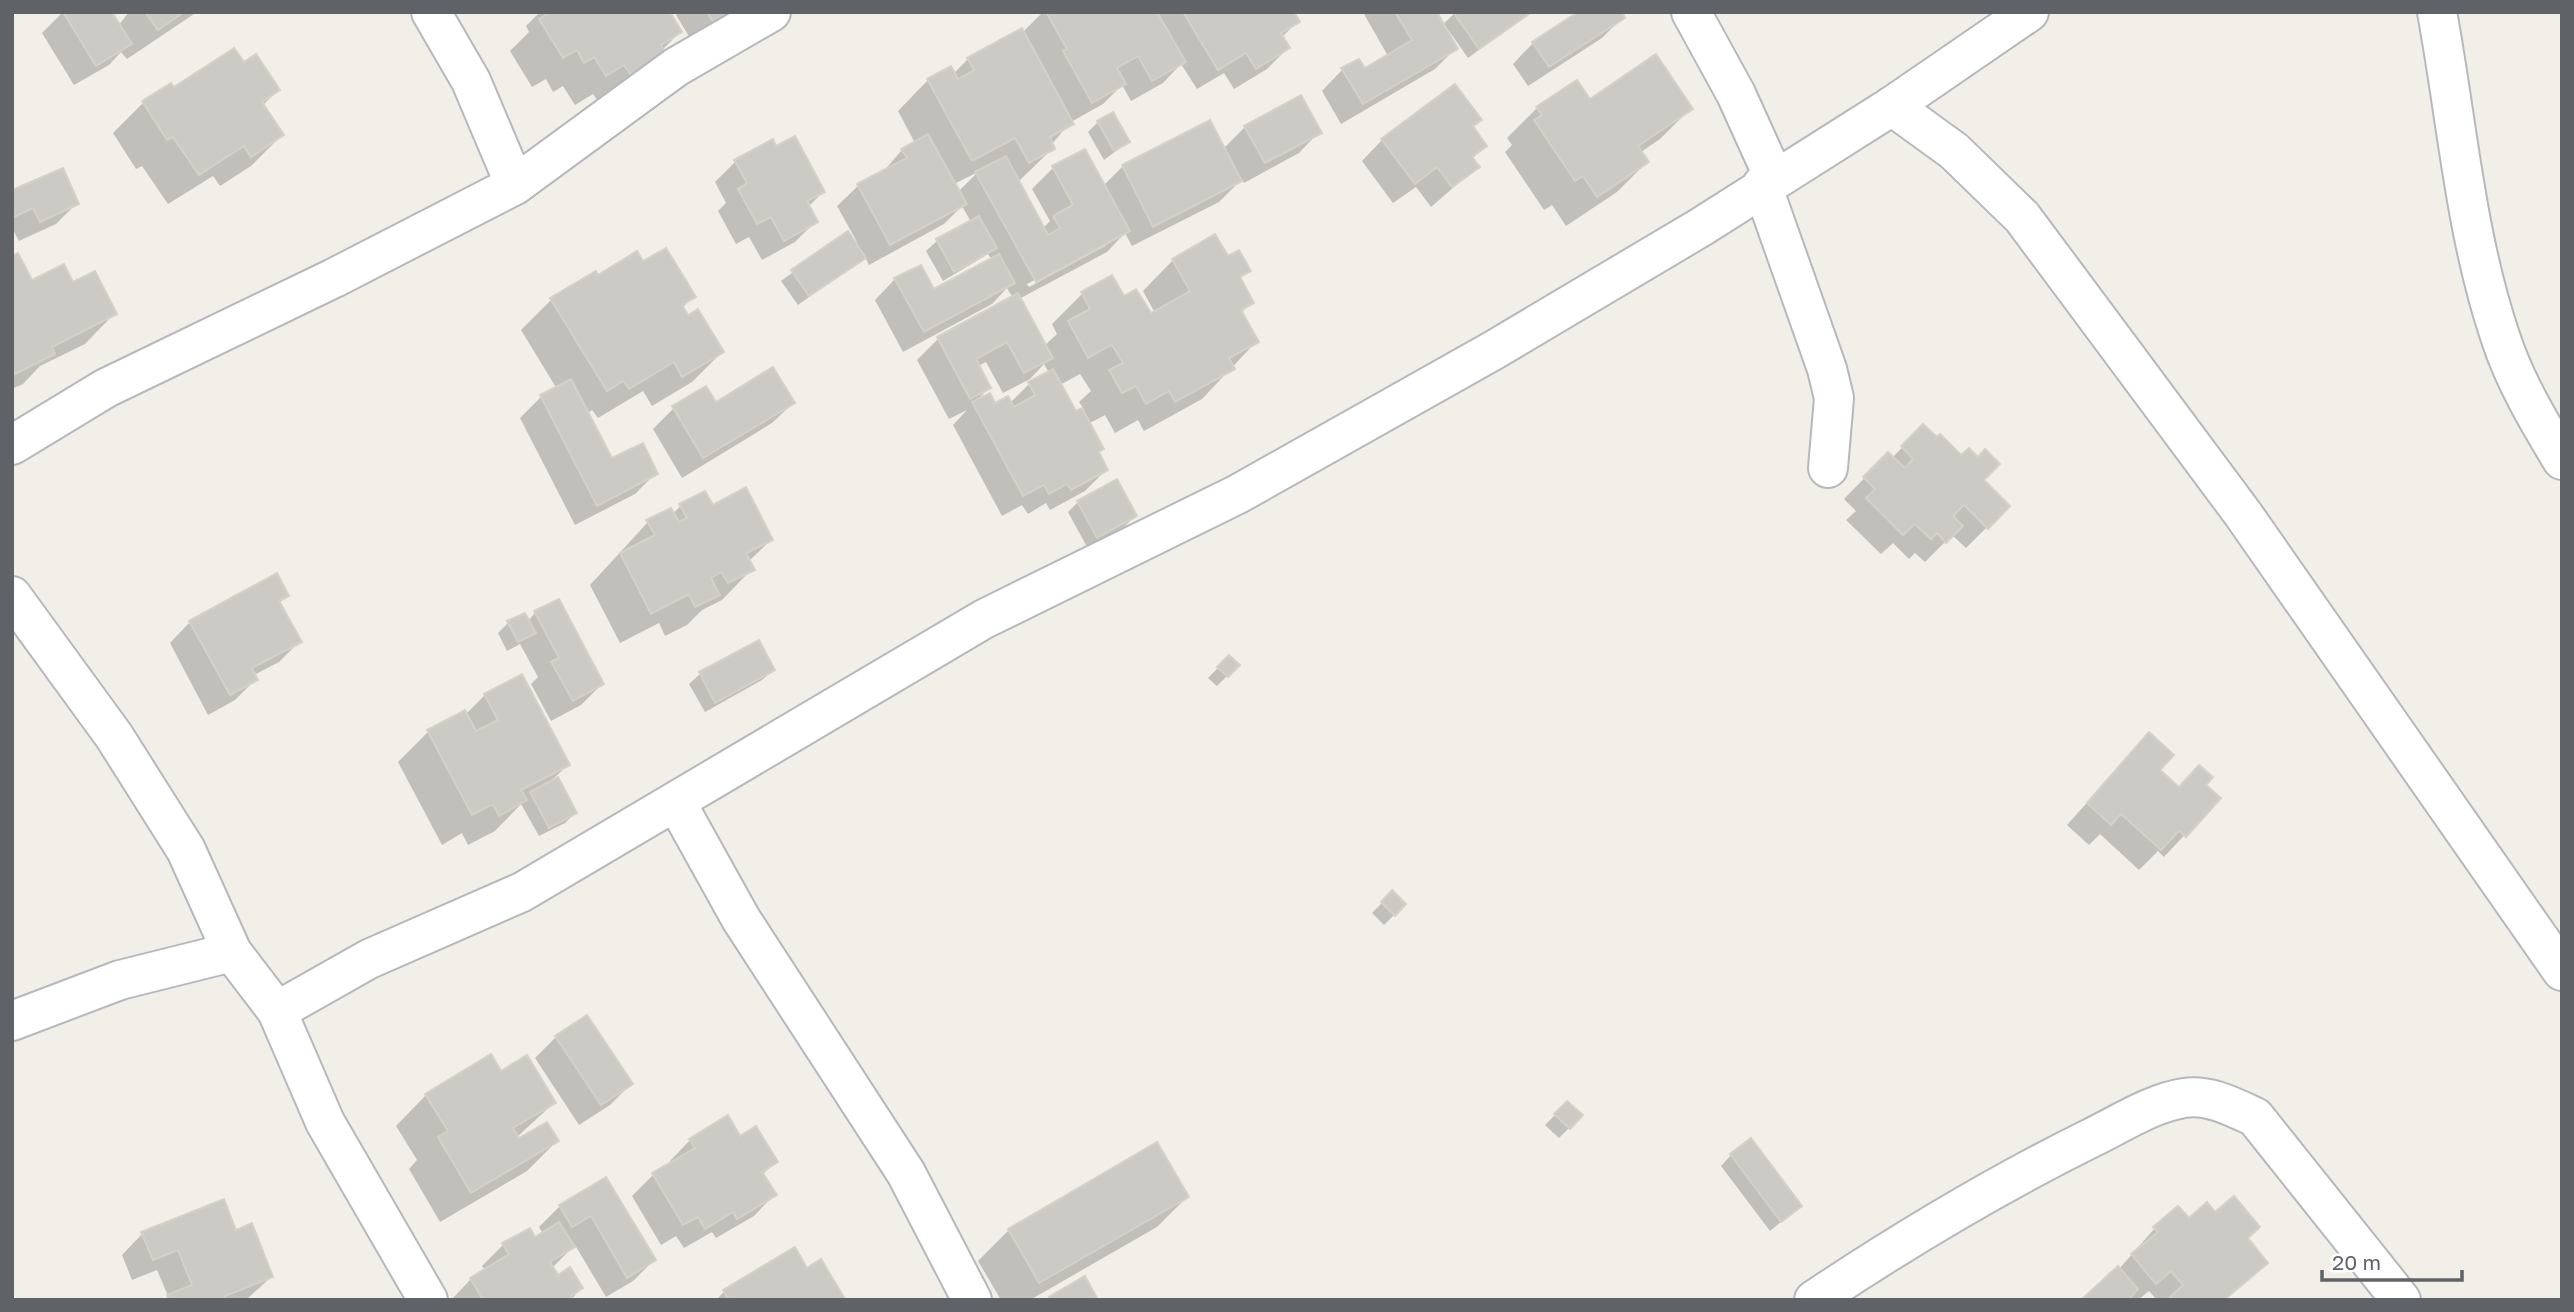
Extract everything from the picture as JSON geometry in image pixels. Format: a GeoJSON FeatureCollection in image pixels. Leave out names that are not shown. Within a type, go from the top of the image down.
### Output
{"type":"FeatureCollection","features":[{"type":"Feature","properties":{"kind":"street"},"geometry":{"type":"LineString","coordinates":[[431,12],[471,81],[514,185]]}},
{"type":"Feature","properties":{"kind":"street"},"geometry":{"type":"LineString","coordinates":[[12,445],[106,388],[334,278],[514,185],[676,67],[771,12]]}},
{"type":"Feature","properties":{"kind":"street"},"geometry":{"type":"LineString","coordinates":[[1691,12],[1737,94],[1768,182],[1832,388],[1834,408],[1828,468]]}},
{"type":"Feature","properties":{"kind":"street"},"geometry":{"type":"LineString","coordinates":[[277,1011],[369,959],[523,892],[984,619],[1238,494],[1494,350],[1700,227],[1892,106],[2029,12]]}},
{"type":"Feature","properties":{"kind":"street"},"geometry":{"type":"LineString","coordinates":[[2437,12],[2463,182],[2481,268],[2500,337],[2521,387],[2562,460]]}},
{"type":"Feature","properties":{"kind":"street"},"geometry":{"type":"LineString","coordinates":[[1892,106],[1955,151],[2021,217],[2243,514],[2562,971]]}},
{"type":"Feature","properties":{"kind":"street"},"geometry":{"type":"LineString","coordinates":[[12,596],[114,736],[186,850],[232,952],[277,1011],[325,1122],[428,1300]]}},
{"type":"Feature","properties":{"kind":"street"},"geometry":{"type":"LineString","coordinates":[[676,802],[741,919],[906,1173],[972,1300]]}},
{"type":"Feature","properties":{"kind":"street"},"geometry":{"type":"LineString","coordinates":[[12,1021],[120,980],[232,952]]}},
{"type":"Feature","properties":{"kind":"street"},"geometry":{"type":"LineString","coordinates":[[1814,1300],[1909,1236],[2019,1174],[2155,1107],[2185,1097],[2220,1101],[2255,1117],[2401,1300]]}},
{"type":"Feature","properties":{"kind":"building"},"geometry":{"type":"Polygon","coordinates":[[[63,12],[112,12],[132,44],[96,66],[63,12]]]}},
{"type":"Feature","properties":{"kind":"building"},"geometry":{"type":"Polygon","coordinates":[[[145,12],[184,12],[158,30],[145,12]]]}},
{"type":"Feature","properties":{"kind":"building"},"geometry":{"type":"Polygon","coordinates":[[[551,12],[670,12],[682,32],[661,45],[666,54],[631,75],[624,65],[606,76],[594,57],[584,63],[577,50],[563,58],[539,19],[551,12]]]}},
{"type":"Feature","properties":{"kind":"building"},"geometry":{"type":"Polygon","coordinates":[[[707,12],[732,12],[714,23],[707,12]]]}},
{"type":"Feature","properties":{"kind":"building"},"geometry":{"type":"Polygon","coordinates":[[[1046,12],[1157,12],[1186,62],[1152,81],[1138,56],[1117,68],[1126,84],[1092,103],[1063,51],[1067,49],[1046,12]]]}},
{"type":"Feature","properties":{"kind":"building"},"geometry":{"type":"Polygon","coordinates":[[[1183,12],[1294,12],[1300,22],[1281,33],[1290,48],[1256,69],[1246,53],[1218,70],[1183,12]]]}},
{"type":"Feature","properties":{"kind":"building"},"geometry":{"type":"Polygon","coordinates":[[[1395,12],[1437,12],[1458,49],[1363,104],[1341,68],[1359,59],[1365,68],[1412,40],[1395,12]]]}},
{"type":"Feature","properties":{"kind":"building"},"geometry":{"type":"Polygon","coordinates":[[[1453,12],[1528,12],[1529,14],[1479,49],[1453,12]]]}},
{"type":"Feature","properties":{"kind":"building"},"geometry":{"type":"Polygon","coordinates":[[[1578,12],[1622,12],[1625,18],[1549,67],[1532,42],[1578,12]]]}},
{"type":"Feature","properties":{"kind":"building"},"geometry":{"type":"Polygon","coordinates":[[[1022,28],[1074,124],[1050,137],[1055,149],[1029,163],[1015,138],[972,161],[927,79],[951,66],[958,79],[974,70],[967,58],[1022,28]]]}},
{"type":"Feature","properties":{"kind":"building"},"geometry":{"type":"Polygon","coordinates":[[[234,48],[244,62],[256,54],[280,90],[262,102],[284,135],[251,157],[244,146],[199,175],[173,137],[167,140],[142,101],[171,83],[174,87],[234,48]]]}},
{"type":"Feature","properties":{"kind":"building"},"geometry":{"type":"Polygon","coordinates":[[[1656,54],[1693,109],[1638,146],[1649,162],[1597,197],[1583,176],[1575,181],[1534,120],[1542,115],[1536,107],[1577,80],[1590,99],[1656,54]]]}},
{"type":"Feature","properties":{"kind":"building"},"geometry":{"type":"Polygon","coordinates":[[[1455,84],[1482,120],[1473,126],[1487,146],[1472,157],[1480,167],[1452,187],[1437,167],[1415,184],[1381,139],[1455,84]]]}},
{"type":"Feature","properties":{"kind":"building"},"geometry":{"type":"Polygon","coordinates":[[[1301,95],[1322,133],[1265,163],[1244,126],[1301,95]]]}},
{"type":"Feature","properties":{"kind":"building"},"geometry":{"type":"Polygon","coordinates":[[[1113,112],[1130,142],[1114,151],[1097,121],[1113,112]]]}},
{"type":"Feature","properties":{"kind":"building"},"geometry":{"type":"Polygon","coordinates":[[[1210,120],[1242,181],[1153,227],[1122,165],[1210,120]]]}},
{"type":"Feature","properties":{"kind":"building"},"geometry":{"type":"Polygon","coordinates":[[[928,134],[967,204],[890,245],[857,184],[907,158],[901,149],[928,134]]]}},
{"type":"Feature","properties":{"kind":"building"},"geometry":{"type":"Polygon","coordinates":[[[795,136],[825,192],[807,201],[818,222],[784,241],[771,217],[757,224],[738,189],[747,183],[734,160],[773,139],[776,146],[795,136]]]}},
{"type":"Feature","properties":{"kind":"building"},"geometry":{"type":"Polygon","coordinates":[[[1085,149],[1130,231],[1036,282],[975,172],[1006,156],[1048,235],[1060,228],[1053,216],[1073,205],[1052,166],[1085,149]]]}},
{"type":"Feature","properties":{"kind":"building"},"geometry":{"type":"Polygon","coordinates":[[[63,168],[79,204],[40,222],[33,208],[12,218],[12,190],[63,168]]]}},
{"type":"Feature","properties":{"kind":"building"},"geometry":{"type":"Polygon","coordinates":[[[979,216],[997,248],[954,272],[936,239],[979,216]]]}},
{"type":"Feature","properties":{"kind":"building"},"geometry":{"type":"Polygon","coordinates":[[[848,231],[866,258],[809,296],[791,270],[848,231]]]}},
{"type":"Feature","properties":{"kind":"building"},"geometry":{"type":"Polygon","coordinates":[[[1215,234],[1228,256],[1239,250],[1251,271],[1240,277],[1254,303],[1241,310],[1259,342],[1229,358],[1235,369],[1175,402],[1169,391],[1146,404],[1136,386],[1122,393],[1109,370],[1123,363],[1114,348],[1111,345],[1088,358],[1068,321],[1090,309],[1081,292],[1112,275],[1124,296],[1136,289],[1151,313],[1190,291],[1172,259],[1215,234]]]}},
{"type":"Feature","properties":{"kind":"building"},"geometry":{"type":"Polygon","coordinates":[[[666,248],[696,297],[682,305],[688,315],[698,309],[724,352],[682,377],[674,362],[629,389],[623,381],[607,391],[550,298],[596,271],[598,275],[637,251],[643,261],[666,248]]]}},
{"type":"Feature","properties":{"kind":"building"},"geometry":{"type":"Polygon","coordinates":[[[18,253],[32,280],[64,264],[73,282],[95,271],[117,314],[52,347],[55,354],[15,374],[12,368],[12,256],[18,253]]]}},
{"type":"Feature","properties":{"kind":"building"},"geometry":{"type":"Polygon","coordinates":[[[999,254],[1015,283],[924,332],[894,278],[921,265],[934,289],[999,254]]]}},
{"type":"Feature","properties":{"kind":"building"},"geometry":{"type":"Polygon","coordinates":[[[1018,293],[1053,358],[1024,373],[1007,342],[976,359],[991,388],[970,399],[937,337],[1018,293]]]}},
{"type":"Feature","properties":{"kind":"building"},"geometry":{"type":"Polygon","coordinates":[[[773,367],[795,403],[703,458],[672,406],[706,386],[716,402],[773,367]]]}},
{"type":"Feature","properties":{"kind":"building"},"geometry":{"type":"Polygon","coordinates":[[[1053,369],[1076,411],[1082,408],[1104,449],[1099,452],[1108,470],[1071,490],[1067,484],[1049,494],[1044,485],[1023,496],[972,402],[990,393],[995,403],[1008,396],[1014,407],[1035,395],[1028,382],[1053,369]]]}},
{"type":"Feature","properties":{"kind":"building"},"geometry":{"type":"Polygon","coordinates":[[[571,379],[612,458],[643,443],[658,474],[597,506],[540,395],[571,379]]]}},
{"type":"Feature","properties":{"kind":"building"},"geometry":{"type":"Polygon","coordinates":[[[1923,424],[1937,437],[1940,434],[1961,455],[1969,448],[1978,457],[1985,449],[2000,464],[1984,480],[2010,506],[1988,529],[1964,505],[1953,516],[1963,526],[1946,543],[1937,533],[1931,539],[1915,524],[1903,535],[1866,498],[1875,489],[1863,477],[1888,452],[1905,468],[1913,459],[1901,446],[1923,424]]]}},
{"type":"Feature","properties":{"kind":"building"},"geometry":{"type":"Polygon","coordinates":[[[1117,479],[1137,516],[1097,538],[1077,501],[1117,479]]]}},
{"type":"Feature","properties":{"kind":"building"},"geometry":{"type":"Polygon","coordinates":[[[746,487],[773,540],[746,553],[755,570],[728,583],[721,572],[711,578],[720,595],[695,607],[689,594],[651,614],[620,553],[655,535],[646,520],[671,508],[679,522],[687,518],[679,504],[705,491],[713,505],[746,487]]]}},
{"type":"Feature","properties":{"kind":"building"},"geometry":{"type":"Polygon","coordinates":[[[277,573],[289,596],[279,601],[302,642],[252,668],[258,680],[230,695],[189,621],[277,573]]]}},
{"type":"Feature","properties":{"kind":"building"},"geometry":{"type":"Polygon","coordinates":[[[559,599],[604,684],[573,701],[551,662],[559,658],[534,611],[559,599]]]}},
{"type":"Feature","properties":{"kind":"building"},"geometry":{"type":"Polygon","coordinates":[[[525,613],[536,633],[518,642],[507,621],[525,613]]]}},
{"type":"Feature","properties":{"kind":"building"},"geometry":{"type":"Polygon","coordinates":[[[759,640],[775,670],[715,703],[699,672],[759,640]]]}},
{"type":"Feature","properties":{"kind":"building"},"geometry":{"type":"Polygon","coordinates":[[[1229,655],[1240,665],[1228,677],[1217,667],[1229,655]]]}},
{"type":"Feature","properties":{"kind":"building"},"geometry":{"type":"Polygon","coordinates":[[[522,674],[570,765],[521,790],[527,800],[499,816],[493,804],[472,815],[427,730],[465,710],[476,731],[498,720],[484,694],[522,674]]]}},
{"type":"Feature","properties":{"kind":"building"},"geometry":{"type":"Polygon","coordinates":[[[2149,732],[2174,755],[2160,770],[2179,787],[2199,765],[2213,777],[2206,785],[2221,798],[2186,837],[2179,831],[2161,850],[2121,814],[2111,825],[2087,803],[2149,732]]]}},
{"type":"Feature","properties":{"kind":"building"},"geometry":{"type":"Polygon","coordinates":[[[558,777],[577,813],[549,828],[530,792],[558,777]]]}},
{"type":"Feature","properties":{"kind":"building"},"geometry":{"type":"Polygon","coordinates":[[[1392,890],[1406,904],[1395,916],[1381,902],[1392,890]]]}},
{"type":"Feature","properties":{"kind":"building"},"geometry":{"type":"Polygon","coordinates":[[[587,1015],[633,1084],[601,1105],[555,1036],[587,1015]]]}},
{"type":"Feature","properties":{"kind":"building"},"geometry":{"type":"Polygon","coordinates":[[[491,1054],[501,1071],[527,1055],[556,1103],[513,1128],[519,1138],[547,1122],[559,1141],[471,1193],[438,1137],[448,1131],[425,1094],[491,1054]]]}},
{"type":"Feature","properties":{"kind":"building"},"geometry":{"type":"Polygon","coordinates":[[[1567,1101],[1583,1115],[1570,1129],[1554,1114],[1567,1101]]]}},
{"type":"Feature","properties":{"kind":"building"},"geometry":{"type":"Polygon","coordinates":[[[728,1115],[740,1136],[756,1126],[778,1162],[762,1172],[777,1195],[737,1219],[733,1212],[705,1229],[698,1217],[683,1225],[652,1173],[695,1148],[689,1139],[728,1115]]]}},
{"type":"Feature","properties":{"kind":"building"},"geometry":{"type":"Polygon","coordinates":[[[1751,1138],[1802,1206],[1781,1222],[1730,1154],[1751,1138]]]}},
{"type":"Feature","properties":{"kind":"building"},"geometry":{"type":"Polygon","coordinates":[[[1157,1142],[1189,1197],[1039,1283],[1008,1229],[1157,1142]]]}},
{"type":"Feature","properties":{"kind":"building"},"geometry":{"type":"Polygon","coordinates":[[[606,1177],[656,1260],[627,1278],[591,1216],[572,1227],[559,1205],[606,1177]]]}},
{"type":"Feature","properties":{"kind":"building"},"geometry":{"type":"Polygon","coordinates":[[[2234,1196],[2260,1227],[2248,1238],[2268,1263],[2224,1300],[2167,1300],[2183,1285],[2171,1271],[2156,1284],[2131,1254],[2158,1232],[2153,1227],[2178,1206],[2189,1218],[2207,1202],[2215,1212],[2234,1196]]]}},
{"type":"Feature","properties":{"kind":"building"},"geometry":{"type":"Polygon","coordinates":[[[224,1199],[236,1230],[252,1223],[273,1277],[225,1296],[227,1300],[169,1300],[167,1295],[192,1285],[178,1250],[153,1260],[141,1232],[224,1199]]]}},
{"type":"Feature","properties":{"kind":"building"},"geometry":{"type":"Polygon","coordinates":[[[559,1222],[575,1247],[550,1262],[558,1275],[570,1267],[583,1288],[571,1296],[573,1300],[483,1300],[470,1278],[509,1254],[502,1243],[530,1228],[535,1237],[559,1222]]]}},
{"type":"Feature","properties":{"kind":"building"},"geometry":{"type":"Polygon","coordinates":[[[795,1247],[807,1268],[821,1259],[845,1299],[729,1300],[723,1290],[795,1247]]]}},
{"type":"Feature","properties":{"kind":"building"},"geometry":{"type":"Polygon","coordinates":[[[2118,1266],[2138,1289],[2128,1300],[2081,1300],[2118,1266]]]}},
{"type":"Feature","properties":{"kind":"building"},"geometry":{"type":"Polygon","coordinates":[[[1085,1276],[1098,1300],[1050,1300],[1049,1297],[1085,1276]]]}}]}
